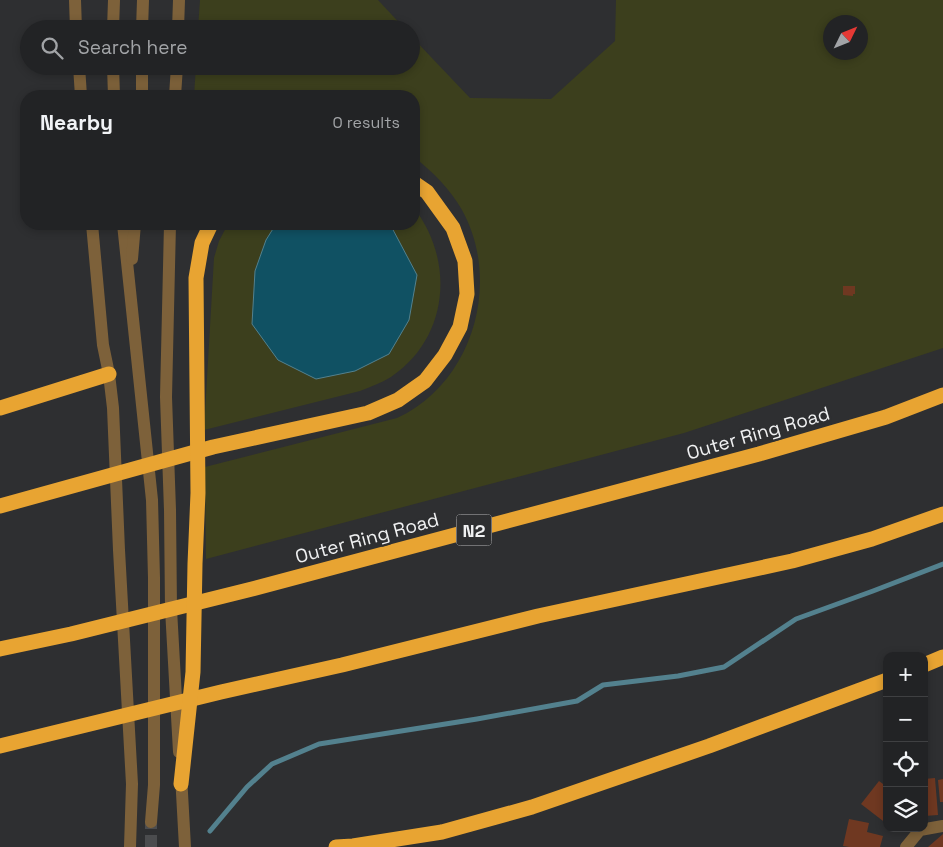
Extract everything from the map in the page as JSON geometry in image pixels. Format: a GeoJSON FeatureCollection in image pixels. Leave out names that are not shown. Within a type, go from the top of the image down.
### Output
{"type":"FeatureCollection","features":[{"type":"Feature","properties":{"kind":"highway"},"geometry":{"type":"LineString","coordinates":[[0,506],[214,448],[368,413],[398,400],[425,380],[445,355],[460,327],[467,294],[465,261],[453,228],[427,192],[420,187]]}},
{"type":"Feature","properties":{"kind":"highway"},"geometry":{"type":"LineString","coordinates":[[182,784],[193,672],[198,492],[196,278],[202,243],[208,230]]}},
{"type":"Feature","properties":{"kind":"highway"},"geometry":{"type":"LineString","coordinates":[[0,408],[109,374]]}},
{"type":"Feature","properties":{"kind":"highway","name":"Outer Ring Road"},"geometry":{"type":"LineString","coordinates":[[0,649],[80,632],[252,589],[760,454],[886,416],[943,395]]}},
{"type":"Feature","properties":{"kind":"highway"},"geometry":{"type":"LineString","coordinates":[[0,746],[221,692],[342,665],[538,616],[792,561],[872,539],[943,514]]}},
{"type":"Feature","properties":{"kind":"highway"},"geometry":{"type":"LineString","coordinates":[[928,663],[943,657]]}},
{"type":"Feature","properties":{"kind":"highway"},"geometry":{"type":"LineString","coordinates":[[336,847],[354,846],[442,832],[532,807],[709,746],[883,681]]}},
{"type":"Feature","properties":{"kind":"street"},"geometry":{"type":"LineString","coordinates":[[75,0],[76,20]]}},
{"type":"Feature","properties":{"kind":"street"},"geometry":{"type":"LineString","coordinates":[[113,20],[114,0]]}},
{"type":"Feature","properties":{"kind":"street"},"geometry":{"type":"LineString","coordinates":[[142,20],[143,0]]}},
{"type":"Feature","properties":{"kind":"street"},"geometry":{"type":"LineString","coordinates":[[178,20],[179,0]]}},
{"type":"Feature","properties":{"kind":"street"},"geometry":{"type":"LineString","coordinates":[[80,75],[81,90]]}},
{"type":"Feature","properties":{"kind":"street"},"geometry":{"type":"LineString","coordinates":[[113,75],[114,90]]}},
{"type":"Feature","properties":{"kind":"street"},"geometry":{"type":"LineString","coordinates":[[142,75],[142,90]]}},
{"type":"Feature","properties":{"kind":"street"},"geometry":{"type":"LineString","coordinates":[[175,90],[176,75]]}},
{"type":"Feature","properties":{"kind":"street"},"geometry":{"type":"LineString","coordinates":[[93,230],[103,345],[113,408],[132,784],[130,847]]}},
{"type":"Feature","properties":{"kind":"street"},"geometry":{"type":"LineString","coordinates":[[124,230],[152,500],[154,578],[154,785],[152,822]]}},
{"type":"Feature","properties":{"kind":"street"},"geometry":{"type":"LineString","coordinates":[[130,292],[135,230]]}},
{"type":"Feature","properties":{"kind":"street"},"geometry":{"type":"LineString","coordinates":[[170,230],[166,397],[171,610],[185,847]]}},
{"type":"Feature","properties":{"kind":"street"},"geometry":{"type":"LineString","coordinates":[[906,847],[920,830],[943,826]]}},
{"type":"Feature","properties":{"kind":"green space"},"geometry":{"type":"Polygon","coordinates":[[[200,0],[378,0],[397,20],[199,20],[200,0]]]}},
{"type":"Feature","properties":{"kind":"green space"},"geometry":{"type":"Polygon","coordinates":[[[616,0],[943,0],[943,348],[684,433],[206,559],[205,467],[397,418],[423,402],[445,381],[462,356],[473,328],[479,298],[479,268],[474,238],[462,210],[441,181],[420,162],[420,90],[194,90],[195,75],[420,75],[420,45],[470,98],[551,99],[615,41],[616,0]]]}},
{"type":"Feature","properties":{"kind":"green space"},"geometry":{"type":"Polygon","coordinates":[[[420,218],[436,251],[440,274],[440,298],[435,320],[425,342],[410,361],[391,377],[379,383],[360,391],[204,430],[214,258],[225,230],[420,230],[420,218]]]}},
{"type":"Feature","properties":{"kind":"water"},"geometry":{"type":"Polygon","coordinates":[[[272,230],[393,230],[417,275],[409,320],[389,354],[355,371],[316,379],[278,360],[252,324],[255,271],[266,240],[272,230]]]}},
{"type":"Feature","properties":{"kind":"building"},"geometry":{"type":"Polygon","coordinates":[[[843,286],[855,286],[855,294],[853,296],[843,295],[843,286]]]}},
{"type":"Feature","properties":{"kind":"building"},"geometry":{"type":"Polygon","coordinates":[[[935,778],[938,815],[928,816],[928,779],[935,778]]]}},
{"type":"Feature","properties":{"kind":"building"},"geometry":{"type":"Polygon","coordinates":[[[943,779],[943,802],[940,802],[938,780],[943,779]]]}},
{"type":"Feature","properties":{"kind":"building"},"geometry":{"type":"Polygon","coordinates":[[[879,781],[883,784],[883,821],[861,804],[879,781]]]}},
{"type":"Feature","properties":{"kind":"building"},"geometry":{"type":"Polygon","coordinates":[[[849,819],[869,823],[867,832],[883,836],[880,847],[843,846],[849,819]]]}},
{"type":"Feature","properties":{"kind":"building"},"geometry":{"type":"Polygon","coordinates":[[[943,834],[943,847],[928,847],[943,834]]]}},
{"type":"Feature","properties":{"kind":"waterway"},"geometry":{"type":"LineString","coordinates":[[210,831],[247,787],[272,764],[319,744],[577,701],[603,685],[678,676],[724,667],[796,619],[943,564]]}},
{"type":"Feature","properties":{"kind":"tunnel"},"geometry":{"type":"LineString","coordinates":[[151,822],[151,847]]}}]}
